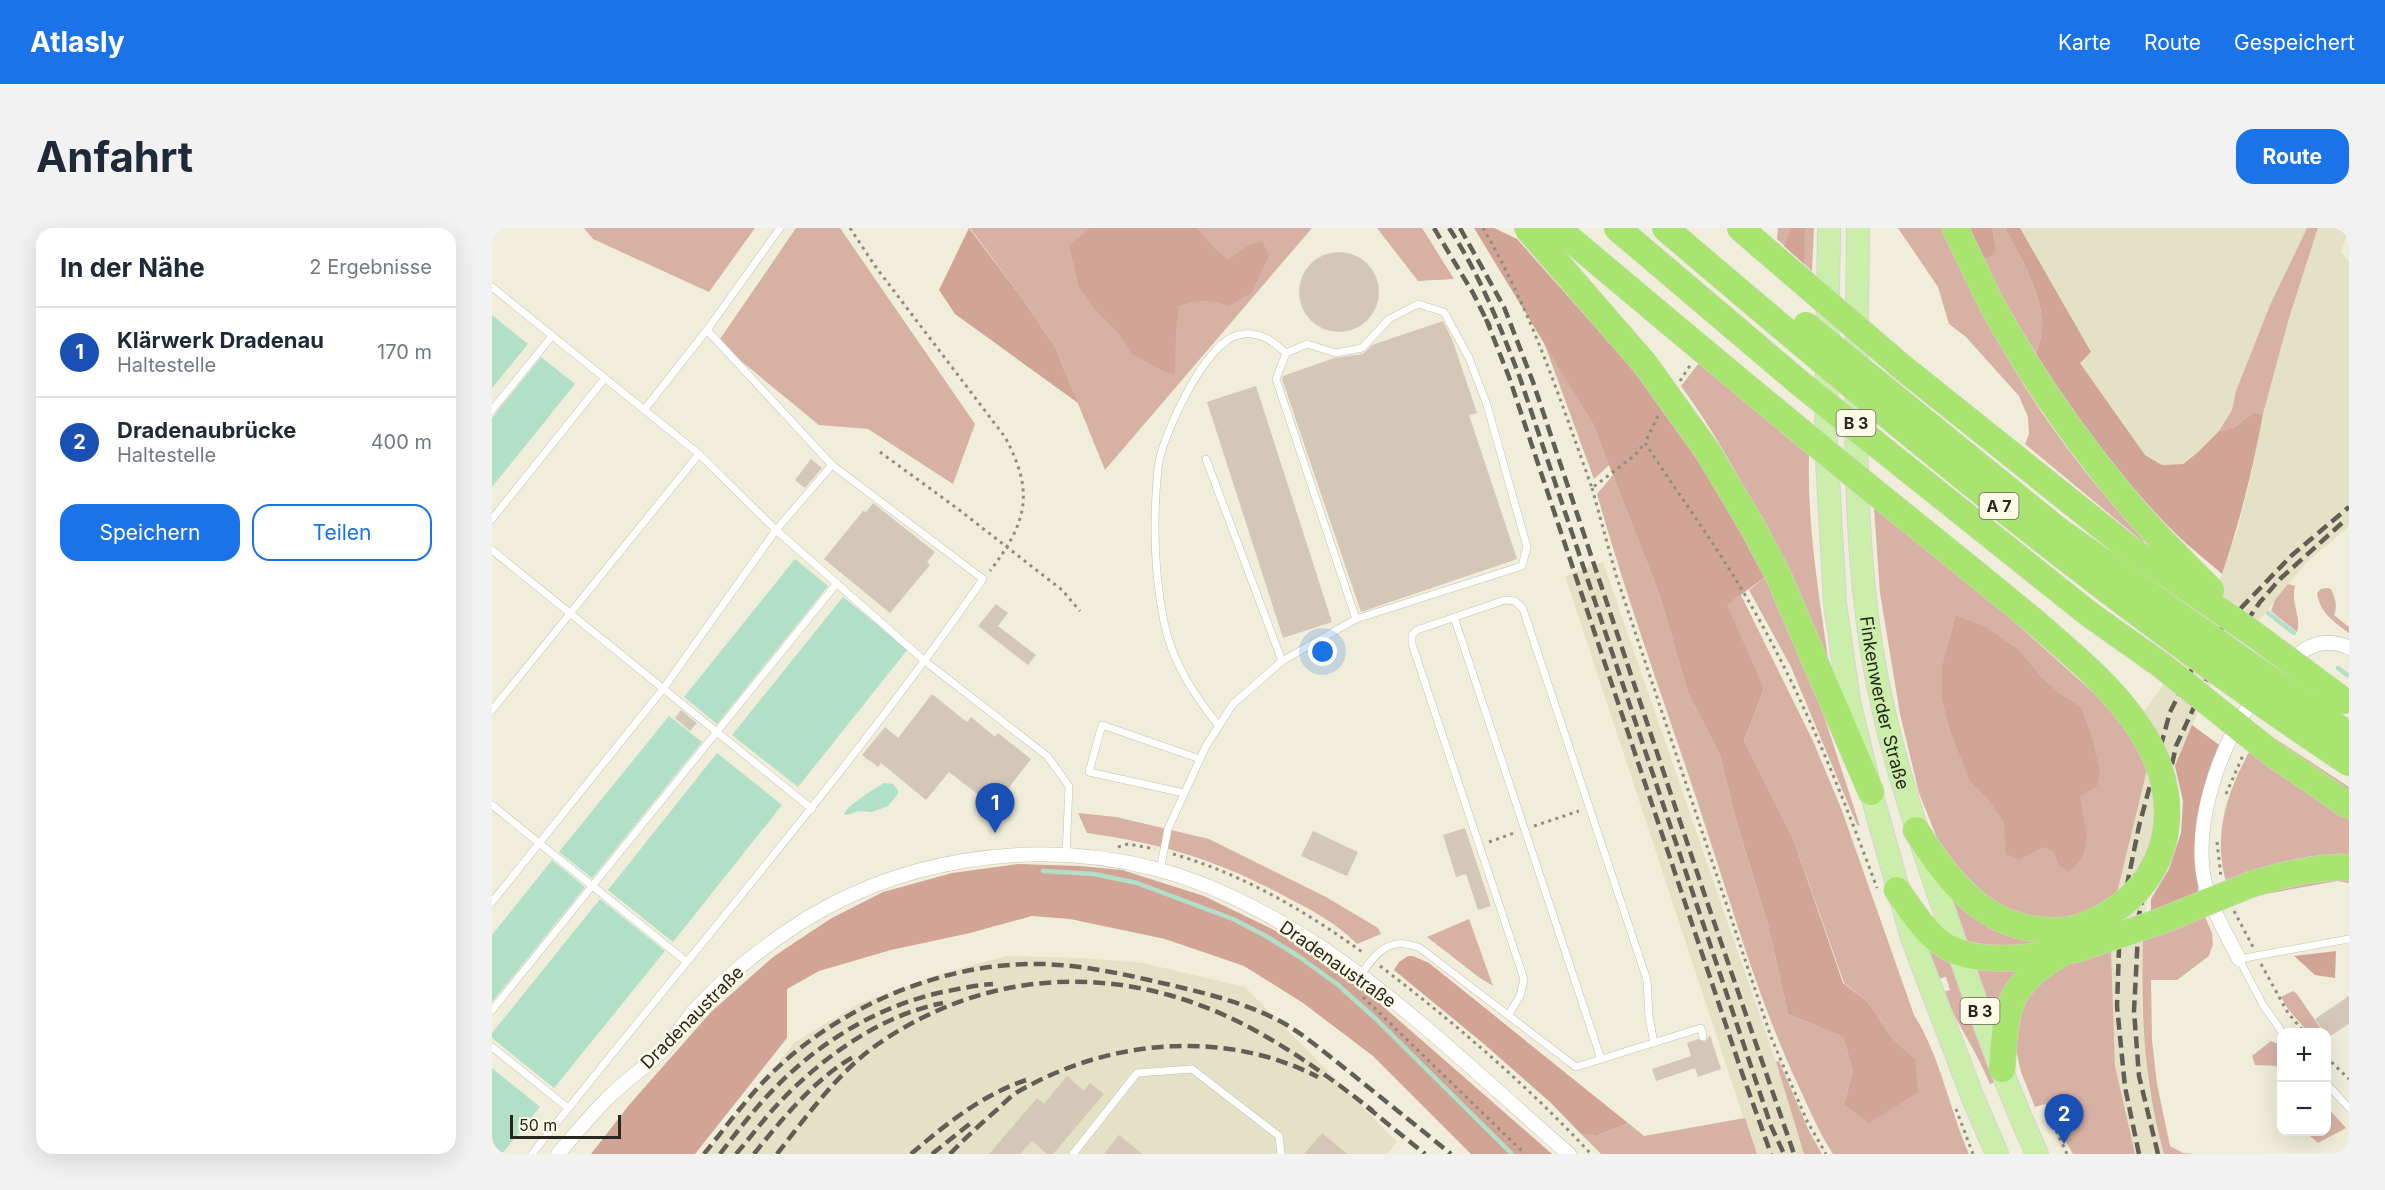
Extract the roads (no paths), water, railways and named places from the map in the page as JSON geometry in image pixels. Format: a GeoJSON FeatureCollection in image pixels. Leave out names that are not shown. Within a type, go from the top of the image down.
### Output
{"type":"FeatureCollection","features":[{"type":"Feature","properties":{"kind":"highway"},"geometry":{"type":"LineString","coordinates":[[1527,228],[1645,364],[1708,452],[1778,575],[1871,792]]}},
{"type":"Feature","properties":{"kind":"highway"},"geometry":{"type":"LineString","coordinates":[[1557,228],[1791,425],[2060,643],[2110,693],[2141,731],[2154,755],[2166,785],[2169,814],[2157,858],[2147,878],[2127,901],[2100,919],[2073,943],[2026,978],[2015,993],[2006,1023],[2002,1069]]}},
{"type":"Feature","properties":{"kind":"highway","name":"A 7"},"geometry":{"type":"LineString","coordinates":[[1617,228],[1802,385],[2071,600],[2161,665],[2270,752],[2349,806]]}},
{"type":"Feature","properties":{"kind":"highway","name":"A 7"},"geometry":{"type":"LineString","coordinates":[[1665,228],[1823,363],[1989,498],[2195,655],[2349,763]]}},
{"type":"Feature","properties":{"kind":"highway","name":"A 7"},"geometry":{"type":"LineString","coordinates":[[1691,228],[1875,383],[2058,530],[2349,735]]}},
{"type":"Feature","properties":{"kind":"highway"},"geometry":{"type":"LineString","coordinates":[[1740,228],[1902,367],[2126,546],[2251,632],[2349,705]]}},
{"type":"Feature","properties":{"kind":"highway"},"geometry":{"type":"LineString","coordinates":[[1955,228],[1991,303],[2032,373],[2074,433],[2126,500],[2251,632]]}},
{"type":"Feature","properties":{"kind":"highway"},"geometry":{"type":"LineString","coordinates":[[1916,830],[1953,884],[1986,912],[2002,920],[2041,930],[2073,943]]}},
{"type":"Feature","properties":{"kind":"highway"},"geometry":{"type":"LineString","coordinates":[[1888,892],[1941,943],[1971,957],[1994,959],[2073,943],[2161,921],[2252,884],[2297,872],[2326,867],[2349,867]]}},
{"type":"Feature","properties":{"kind":"main road","name":"Finkenwerder Straße"},"geometry":{"type":"LineString","coordinates":[[1830,228],[1826,442],[1830,528],[1841,652],[1857,738],[1871,792],[1888,892],[1927,981],[1997,1154]]}},
{"type":"Feature","properties":{"kind":"main road","name":"Finkenwerder Straße"},"geometry":{"type":"LineString","coordinates":[[1858,228],[1856,458],[1863,580],[1880,696],[1892,749],[1916,830],[2002,1069],[2037,1154]]}},
{"type":"Feature","properties":{"kind":"street"},"geometry":{"type":"LineString","coordinates":[[2239,959],[2207,891],[2203,862],[2206,808],[2221,759],[2240,720],[2254,698],[2268,681],[2294,657],[2312,644],[2326,642],[2349,648]]}},
{"type":"Feature","properties":{"kind":"street","name":"Dradenaustraße"},"geometry":{"type":"LineString","coordinates":[[558,1154],[611,1095],[662,1051],[694,1011],[740,967],[789,930],[838,900],[896,877],[956,862],[1027,855],[1100,858],[1160,870],[1203,885],[1253,909],[1321,947],[1399,1006],[1569,1154]]}},
{"type":"Feature","properties":{"kind":"lane"},"geometry":{"type":"LineString","coordinates":[[644,410],[707,330],[780,228]]}},
{"type":"Feature","properties":{"kind":"lane"},"geometry":{"type":"LineString","coordinates":[[492,288],[699,454],[776,530],[926,662],[1047,756],[1067,780],[1070,797],[1066,855]]}},
{"type":"Feature","properties":{"kind":"lane"},"geometry":{"type":"LineString","coordinates":[[1160,870],[1167,829],[1200,759],[1219,726],[1233,704],[1282,662],[1356,619],[1522,566],[1527,546],[1487,405],[1469,358],[1444,312],[1418,304],[1389,319],[1362,348],[1336,353],[1307,344],[1286,353],[1276,379],[1356,619]]}},
{"type":"Feature","properties":{"kind":"lane"},"geometry":{"type":"LineString","coordinates":[[532,1154],[812,809],[926,662],[983,579],[832,465],[707,330]]}},
{"type":"Feature","properties":{"kind":"lane"},"geometry":{"type":"LineString","coordinates":[[1219,726],[1198,699],[1178,667],[1165,625],[1157,581],[1158,468],[1164,440],[1192,382],[1218,350],[1236,335],[1257,334],[1271,340],[1286,353]]}},
{"type":"Feature","properties":{"kind":"lane"},"geometry":{"type":"LineString","coordinates":[[492,410],[552,336]]}},
{"type":"Feature","properties":{"kind":"lane"},"geometry":{"type":"LineString","coordinates":[[492,519],[605,378]]}},
{"type":"Feature","properties":{"kind":"lane"},"geometry":{"type":"LineString","coordinates":[[492,710],[699,454]]}},
{"type":"Feature","properties":{"kind":"lane"},"geometry":{"type":"LineString","coordinates":[[1206,459],[1282,662]]}},
{"type":"Feature","properties":{"kind":"lane"},"geometry":{"type":"LineString","coordinates":[[492,902],[663,688],[776,530],[832,465]]}},
{"type":"Feature","properties":{"kind":"lane"},"geometry":{"type":"LineString","coordinates":[[492,550],[812,809]]}},
{"type":"Feature","properties":{"kind":"lane"},"geometry":{"type":"LineString","coordinates":[[492,1010],[837,583]]}},
{"type":"Feature","properties":{"kind":"lane"},"geometry":{"type":"LineString","coordinates":[[1509,1014],[1520,996],[1524,979],[1412,644],[1412,635],[1417,630],[1505,600],[1515,601],[1523,609],[1647,980],[1649,1017],[1654,1043]]}},
{"type":"Feature","properties":{"kind":"lane"},"geometry":{"type":"LineString","coordinates":[[1454,617],[1601,1059]]}},
{"type":"Feature","properties":{"kind":"lane"},"geometry":{"type":"LineString","coordinates":[[1184,794],[1089,772],[1102,725],[1200,759]]}},
{"type":"Feature","properties":{"kind":"lane"},"geometry":{"type":"LineString","coordinates":[[492,805],[687,962]]}},
{"type":"Feature","properties":{"kind":"lane"},"geometry":{"type":"LineString","coordinates":[[2279,1028],[2239,959],[2349,939]]}},
{"type":"Feature","properties":{"kind":"lane"},"geometry":{"type":"LineString","coordinates":[[1360,976],[1380,950],[1402,943],[1411,944],[1420,948],[1509,1014],[1576,1067],[1701,1028],[1703,1037]]}},
{"type":"Feature","properties":{"kind":"lane"},"geometry":{"type":"LineString","coordinates":[[492,1047],[568,1108]]}},
{"type":"Feature","properties":{"kind":"lane"},"geometry":{"type":"LineString","coordinates":[[1073,1154],[1137,1073],[1192,1069],[1279,1136],[1281,1154]]}},
{"type":"Feature","properties":{"kind":"lane"},"geometry":{"type":"LineString","coordinates":[[2331,1088],[2349,1108]]}},
{"type":"Feature","properties":{"kind":"waterway"},"geometry":{"type":"LineString","coordinates":[[2268,613],[2294,633]]}},
{"type":"Feature","properties":{"kind":"waterway"},"geometry":{"type":"LineString","coordinates":[[2338,668],[2347,675]]}},
{"type":"Feature","properties":{"kind":"waterway"},"geometry":{"type":"LineString","coordinates":[[1043,871],[1094,874],[1137,883],[1233,919],[1266,936],[1337,984],[1376,1019],[1512,1154]]}},
{"type":"Feature","properties":{"kind":"railway"},"geometry":{"type":"LineString","coordinates":[[1434,228],[1473,293],[1490,327]]}},
{"type":"Feature","properties":{"kind":"railway"},"geometry":{"type":"LineString","coordinates":[[1449,228],[1480,282],[1520,378],[1771,1126],[1784,1154]]}},
{"type":"Feature","properties":{"kind":"railway"},"geometry":{"type":"LineString","coordinates":[[1460,228],[1504,307],[1533,382],[1794,1154]]}},
{"type":"Feature","properties":{"kind":"railway"},"geometry":{"type":"LineString","coordinates":[[1486,319],[1509,377],[1771,1154]]}},
{"type":"Feature","properties":{"kind":"railway"},"geometry":{"type":"LineString","coordinates":[[2139,1154],[2125,1087],[2117,1006],[2120,920],[2139,826],[2170,712],[2193,667],[2219,631],[2291,556],[2349,507]]}},
{"type":"Feature","properties":{"kind":"railway"},"geometry":{"type":"LineString","coordinates":[[2158,1154],[2139,1076],[2134,1011],[2139,915],[2176,746],[2208,677],[2260,602],[2280,579],[2342,523]]}},
{"type":"Feature","properties":{"kind":"railway"},"geometry":{"type":"LineString","coordinates":[[704,1154],[774,1071],[802,1047],[864,1007],[933,979],[969,970],[1006,965],[1042,964],[1096,969],[1149,980],[1254,1009],[1287,1025],[1312,1042],[1451,1154]]}},
{"type":"Feature","properties":{"kind":"railway"},"geometry":{"type":"LineString","coordinates":[[777,1154],[836,1081],[878,1044],[921,1018],[966,999],[1012,987],[1058,982],[1106,983],[1152,991],[1199,1005],[1245,1025],[1279,1044],[1327,1076],[1373,1111]]}},
{"type":"Feature","properties":{"kind":"railway"},"geometry":{"type":"LineString","coordinates":[[720,1154],[779,1084],[822,1047],[845,1032],[869,1018],[921,998],[993,984]]}},
{"type":"Feature","properties":{"kind":"railway"},"geometry":{"type":"LineString","coordinates":[[736,1154],[794,1088],[812,1071],[852,1041],[897,1018],[943,1003]]}},
{"type":"Feature","properties":{"kind":"railway"},"geometry":{"type":"LineString","coordinates":[[950,1154],[1018,1092],[1056,1073],[1092,1060],[1130,1051],[1168,1046],[1207,1047],[1245,1052],[1282,1062],[1318,1077]]}},
{"type":"Feature","properties":{"kind":"railway"},"geometry":{"type":"LineString","coordinates":[[754,1154],[814,1086],[857,1055]]}},
{"type":"Feature","properties":{"kind":"railway"},"geometry":{"type":"LineString","coordinates":[[911,1154],[951,1121],[980,1102],[1026,1080]]}},
{"type":"Feature","properties":{"kind":"railway"},"geometry":{"type":"LineString","coordinates":[[1367,1107],[1425,1154]]}},
{"type":"Feature","properties":{"kind":"railway"},"geometry":{"type":"LineString","coordinates":[[932,1154],[972,1122]]}},
{"type":"Feature","properties":{"kind":"place","name":"Klärwerk Dradenau"},"geometry":{"type":"Point","coordinates":[995,833]}},
{"type":"Feature","properties":{"kind":"place","name":"Dradenaubrücke"},"geometry":{"type":"Point","coordinates":[2064,1144]}}]}
